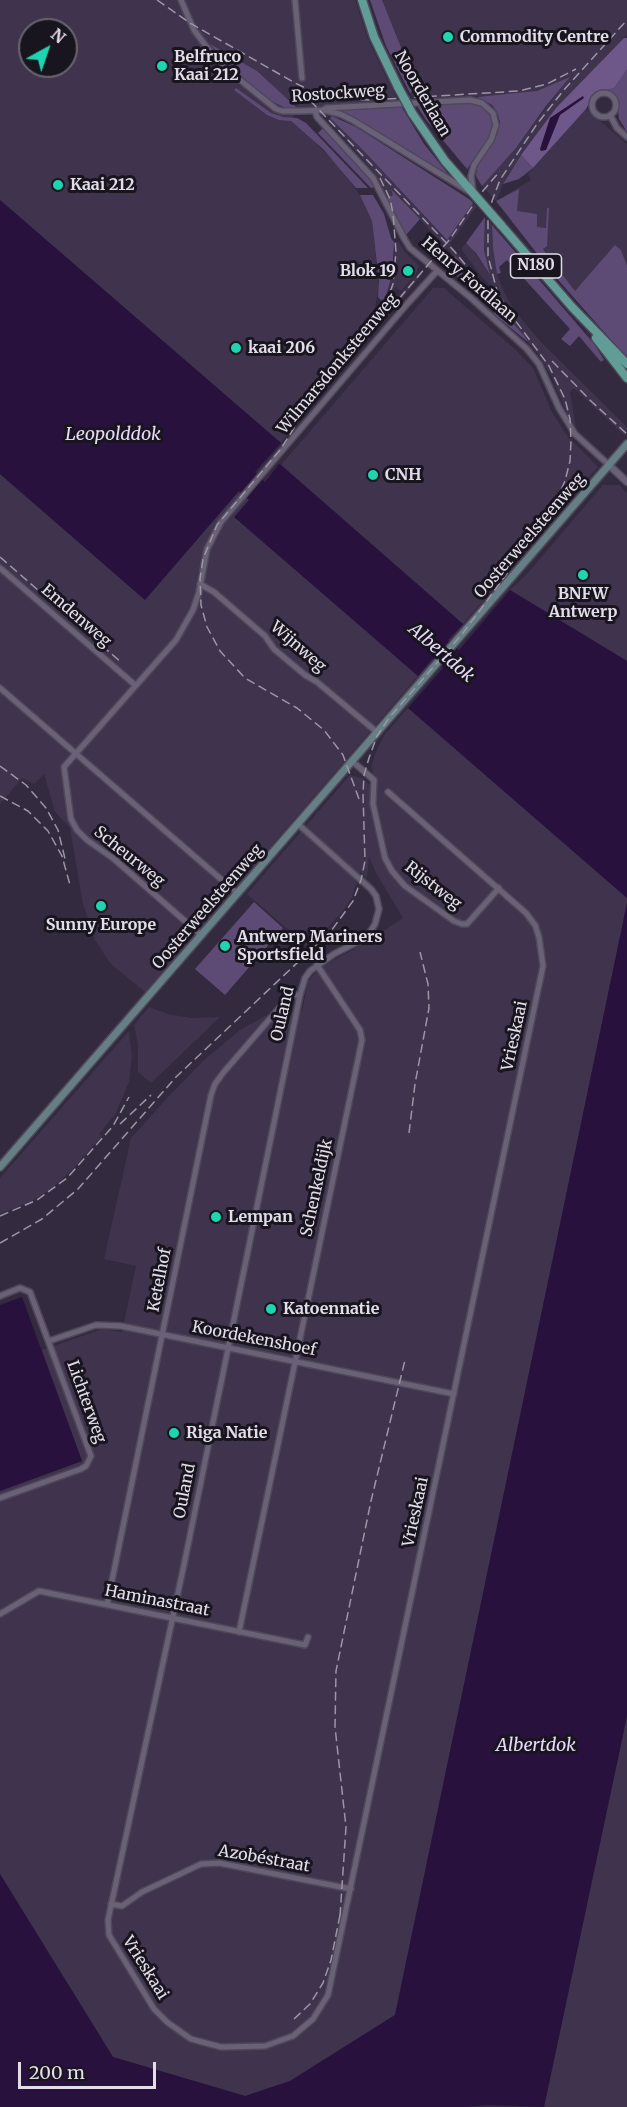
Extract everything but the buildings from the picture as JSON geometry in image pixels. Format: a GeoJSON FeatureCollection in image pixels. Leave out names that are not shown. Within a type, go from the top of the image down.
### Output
{"type":"FeatureCollection","features":[{"type":"Feature","properties":{"kind":"main road","name":"Noorderlaan"},"geometry":{"type":"LineString","coordinates":[[362,0],[374,37],[398,87],[412,113],[445,161],[572,307],[627,364]]}},
{"type":"Feature","properties":{"kind":"main road","name":"Noorderlaan"},"geometry":{"type":"LineString","coordinates":[[572,307],[627,378]]}},
{"type":"Feature","properties":{"kind":"main road","name":"Oosterweelsteenweg"},"geometry":{"type":"LineString","coordinates":[[0,1167],[627,444]]}},
{"type":"Feature","properties":{"kind":"street","name":"Rostockweg"},"geometry":{"type":"LineString","coordinates":[[181,0],[192,26],[218,62],[257,96],[282,111],[315,111],[326,108],[470,100],[482,103],[493,113],[496,124],[491,140],[472,170],[473,193]]}},
{"type":"Feature","properties":{"kind":"street"},"geometry":{"type":"LineString","coordinates":[[295,0],[303,78]]}},
{"type":"Feature","properties":{"kind":"street"},"geometry":{"type":"LineString","coordinates":[[598,94],[610,94],[615,100],[615,108],[610,115],[599,116],[593,111],[591,103],[598,94]]}},
{"type":"Feature","properties":{"kind":"street","name":"Noorderlaan"},"geometry":{"type":"LineString","coordinates":[[323,110],[340,114],[457,186],[473,193]]}},
{"type":"Feature","properties":{"kind":"street","name":"Henry Fordlaan"},"geometry":{"type":"LineString","coordinates":[[315,111],[317,117],[373,178],[405,240],[531,353],[547,379],[559,408],[572,430],[581,441],[609,465]]}},
{"type":"Feature","properties":{"kind":"street"},"geometry":{"type":"LineString","coordinates":[[610,115],[618,128],[627,136]]}},
{"type":"Feature","properties":{"kind":"street","name":"Wilmarsdonksteenweg"},"geometry":{"type":"LineString","coordinates":[[200,584],[210,542],[221,522],[437,271]]}},
{"type":"Feature","properties":{"kind":"street"},"geometry":{"type":"LineString","coordinates":[[609,465],[627,482]]}},
{"type":"Feature","properties":{"kind":"street","name":"Emdenweg"},"geometry":{"type":"LineString","coordinates":[[0,568],[135,685]]}},
{"type":"Feature","properties":{"kind":"street"},"geometry":{"type":"LineString","coordinates":[[76,753],[176,640],[193,610],[200,584]]}},
{"type":"Feature","properties":{"kind":"street","name":"Wijnweg"},"geometry":{"type":"LineString","coordinates":[[200,584],[214,592],[265,636],[274,649],[305,675],[318,682],[378,733]]}},
{"type":"Feature","properties":{"kind":"street"},"geometry":{"type":"LineString","coordinates":[[0,688],[237,893]]}},
{"type":"Feature","properties":{"kind":"street","name":"Scheurweg"},"geometry":{"type":"LineString","coordinates":[[76,753],[64,767],[71,819],[77,830],[201,934]]}},
{"type":"Feature","properties":{"kind":"street","name":"Rijstweg"},"geometry":{"type":"LineString","coordinates":[[352,761],[374,780],[373,804],[385,858],[392,871],[405,886],[454,921],[462,924],[467,924],[499,888]]}},
{"type":"Feature","properties":{"kind":"street","name":"Vrieskaai"},"geometry":{"type":"LineString","coordinates":[[108,1920],[109,1935],[154,2009],[167,2022],[191,2039],[234,2048],[265,2046],[293,2036],[313,2019],[328,1995],[543,966],[542,951],[535,925],[526,913],[388,792]]}},
{"type":"Feature","properties":{"kind":"street"},"geometry":{"type":"LineString","coordinates":[[298,824],[371,889],[379,909],[375,924],[367,937],[317,965]]}},
{"type":"Feature","properties":{"kind":"street","name":"Ouland"},"geometry":{"type":"LineString","coordinates":[[108,1920],[300,995],[305,978],[317,965]]}},
{"type":"Feature","properties":{"kind":"street","name":"Schenkeldijk"},"geometry":{"type":"LineString","coordinates":[[239,1632],[362,1040],[360,1030],[317,965]]}},
{"type":"Feature","properties":{"kind":"street","name":"Ketelhof"},"geometry":{"type":"LineString","coordinates":[[107,1605],[211,1095],[215,1084],[287,999],[292,995],[300,995]]}},
{"type":"Feature","properties":{"kind":"street","name":"Lichterweg"},"geometry":{"type":"LineString","coordinates":[[0,1296],[20,1288],[30,1292],[89,1449],[90,1461],[81,1469],[0,1498]]}},
{"type":"Feature","properties":{"kind":"street","name":"Koordekenshoef"},"geometry":{"type":"LineString","coordinates":[[49,1341],[96,1325],[107,1324],[454,1394]]}},
{"type":"Feature","properties":{"kind":"street","name":"Haminastraat"},"geometry":{"type":"LineString","coordinates":[[0,1614],[39,1591],[305,1645],[308,1637]]}},
{"type":"Feature","properties":{"kind":"street","name":"Azobéstraat"},"geometry":{"type":"LineString","coordinates":[[111,1905],[122,1906],[142,1892],[201,1864],[219,1863],[351,1889]]}},
{"type":"Feature","properties":{"kind":"shaded area"},"geometry":{"type":"Polygon","coordinates":[[[0,0],[355,0],[369,42],[398,101],[297,108],[291,121],[342,170],[360,195],[372,221],[379,288],[375,307],[365,328],[368,330],[388,293],[394,265],[394,242],[399,242],[419,266],[416,274],[401,291],[395,287],[384,313],[418,274],[420,277],[281,443],[0,200],[0,0]]]}},
{"type":"Feature","properties":{"kind":"shaded area"},"geometry":{"type":"Polygon","coordinates":[[[370,0],[382,0],[413,77],[419,84],[410,93],[386,46],[370,0]]]}},
{"type":"Feature","properties":{"kind":"shaded area"},"geometry":{"type":"Polygon","coordinates":[[[382,0],[627,0],[627,35],[556,109],[521,155],[505,180],[496,201],[482,186],[516,148],[569,77],[547,88],[524,94],[414,100],[410,93],[418,84],[413,77],[382,0]]]}},
{"type":"Feature","properties":{"kind":"shaded area"},"geometry":{"type":"Polygon","coordinates":[[[624,38],[627,38],[627,70],[614,88],[594,93],[586,109],[533,168],[521,155],[556,108],[624,38]]]}},
{"type":"Feature","properties":{"kind":"shaded area"},"geometry":{"type":"Polygon","coordinates":[[[210,44],[257,71],[297,108],[284,107],[271,101],[226,63],[210,44]]]}},
{"type":"Feature","properties":{"kind":"shaded area"},"geometry":{"type":"Polygon","coordinates":[[[627,70],[627,132],[619,119],[617,99],[607,90],[614,88],[627,70]]]}},
{"type":"Feature","properties":{"kind":"shaded area"},"geometry":{"type":"Polygon","coordinates":[[[570,77],[516,148],[482,186],[476,176],[477,167],[497,135],[500,122],[492,105],[477,97],[537,91],[570,77]]]}},
{"type":"Feature","properties":{"kind":"shaded area"},"geometry":{"type":"Polygon","coordinates":[[[236,88],[271,113],[297,118],[306,123],[368,188],[356,188],[323,149],[291,121],[279,120],[267,115],[234,90],[236,88]]]}},
{"type":"Feature","properties":{"kind":"shaded area"},"geometry":{"type":"Polygon","coordinates":[[[469,102],[480,104],[488,111],[493,125],[491,135],[467,169],[417,106],[469,102]]]}},
{"type":"Feature","properties":{"kind":"shaded area"},"geometry":{"type":"Polygon","coordinates":[[[401,106],[424,144],[453,180],[340,112],[341,110],[401,106]]]}},
{"type":"Feature","properties":{"kind":"shaded area"},"geometry":{"type":"Polygon","coordinates":[[[586,109],[627,144],[627,351],[575,291],[504,196],[531,180],[528,174],[586,109]]]}},
{"type":"Feature","properties":{"kind":"shaded area"},"geometry":{"type":"Polygon","coordinates":[[[332,116],[356,127],[473,203],[447,240],[330,118],[332,116]]]}},
{"type":"Feature","properties":{"kind":"shaded area"},"geometry":{"type":"Polygon","coordinates":[[[330,118],[446,240],[473,203],[476,207],[450,244],[499,302],[493,288],[480,275],[461,249],[466,243],[471,247],[489,274],[484,250],[486,218],[492,225],[497,274],[513,309],[541,342],[627,427],[625,436],[574,388],[570,392],[576,427],[539,355],[447,248],[436,259],[433,257],[443,244],[392,189],[393,195],[387,198],[374,172],[328,120],[330,118]]]}},
{"type":"Feature","properties":{"kind":"shaded area"},"geometry":{"type":"Polygon","coordinates":[[[323,128],[359,165],[375,187],[371,188],[318,133],[323,128]]]}},
{"type":"Feature","properties":{"kind":"shaded area"},"geometry":{"type":"Polygon","coordinates":[[[521,155],[533,168],[519,179],[503,184],[521,155]]]}},
{"type":"Feature","properties":{"kind":"shaded area"},"geometry":{"type":"Polygon","coordinates":[[[391,189],[420,219],[406,235],[387,198],[393,195],[391,189]]]}},
{"type":"Feature","properties":{"kind":"shaded area"},"geometry":{"type":"Polygon","coordinates":[[[519,189],[517,211],[537,214],[537,227],[546,228],[547,208],[549,208],[547,246],[543,249],[575,291],[615,245],[621,250],[627,266],[627,358],[553,274],[496,201],[519,189]]]}},
{"type":"Feature","properties":{"kind":"shaded area"},"geometry":{"type":"Polygon","coordinates":[[[360,195],[373,195],[384,214],[394,242],[392,275],[384,303],[378,297],[379,281],[372,221],[360,195]]]}},
{"type":"Feature","properties":{"kind":"shaded area"},"geometry":{"type":"Polygon","coordinates":[[[485,217],[484,250],[490,275],[476,253],[466,243],[485,217]]]}},
{"type":"Feature","properties":{"kind":"shaded area"},"geometry":{"type":"Polygon","coordinates":[[[492,225],[595,345],[604,360],[601,362],[579,336],[570,346],[561,339],[570,329],[507,260],[499,267],[501,273],[497,274],[492,225]]]}},
{"type":"Feature","properties":{"kind":"shaded area"},"geometry":{"type":"Polygon","coordinates":[[[455,256],[528,342],[495,315],[491,306],[453,273],[455,256]]]}},
{"type":"Feature","properties":{"kind":"shaded area"},"geometry":{"type":"Polygon","coordinates":[[[433,288],[444,288],[517,351],[533,368],[552,412],[568,437],[598,467],[558,513],[551,507],[489,594],[463,624],[281,465],[433,288]]]}},
{"type":"Feature","properties":{"kind":"shaded area"},"geometry":{"type":"Polygon","coordinates":[[[0,474],[145,600],[238,491],[249,500],[235,517],[418,676],[145,992],[110,963],[95,940],[83,904],[70,828],[55,812],[44,774],[34,784],[22,778],[0,804],[0,474]]]}},
{"type":"Feature","properties":{"kind":"shaded area"},"geometry":{"type":"Polygon","coordinates":[[[603,485],[619,485],[627,493],[627,661],[510,590],[526,575],[603,485]]]}},
{"type":"Feature","properties":{"kind":"shaded area"},"geometry":{"type":"Polygon","coordinates":[[[408,708],[627,898],[627,903],[395,2015],[290,2081],[245,2096],[113,2057],[0,1874],[0,1491],[82,1461],[42,1350],[102,1329],[122,1332],[136,1266],[104,1259],[131,1138],[204,1060],[240,1030],[265,1016],[302,1011],[308,982],[314,974],[403,918],[369,857],[367,878],[360,872],[352,897],[344,910],[309,948],[247,894],[350,775],[362,778],[370,785],[373,772],[371,767],[377,749],[385,734],[408,708]]]}},
{"type":"Feature","properties":{"kind":"shaded area"},"geometry":{"type":"Polygon","coordinates":[[[254,902],[283,928],[225,995],[195,969],[254,902]]]}},
{"type":"Feature","properties":{"kind":"shaded area"},"geometry":{"type":"Polygon","coordinates":[[[149,1007],[168,1014],[191,1018],[220,1017],[151,1083],[138,1072],[138,1045],[134,1025],[149,1007]]]}},
{"type":"Feature","properties":{"kind":"shaded area"},"geometry":{"type":"Polygon","coordinates":[[[129,1031],[132,1057],[129,1082],[116,1113],[99,1134],[102,1136],[73,1169],[51,1189],[30,1202],[0,1214],[0,1178],[129,1031]]]}},
{"type":"Feature","properties":{"kind":"shaded area"},"geometry":{"type":"Polygon","coordinates":[[[627,1716],[627,2107],[544,2107],[627,1716]]]}},
{"type":"Feature","properties":{"kind":"water"},"geometry":{"type":"Polygon","coordinates":[[[583,96],[584,98],[560,115],[546,150],[541,151],[550,118],[583,96]]]}},
{"type":"Feature","properties":{"kind":"water","name":"Leopolddok"},"geometry":{"type":"Polygon","coordinates":[[[0,200],[281,443],[255,472],[265,482],[279,464],[281,465],[463,624],[448,640],[459,650],[510,590],[627,661],[627,898],[408,708],[443,668],[432,659],[418,676],[234,517],[249,500],[239,491],[145,600],[0,474],[0,200]]]}},
{"type":"Feature","properties":{"kind":"water","name":"Albertdok"},"geometry":{"type":"Polygon","coordinates":[[[627,903],[627,1716],[544,2107],[488,2105],[466,2107],[0,2107],[0,1874],[113,2057],[245,2096],[290,2081],[395,2015],[627,903]]]}},
{"type":"Feature","properties":{"kind":"water"},"geometry":{"type":"Polygon","coordinates":[[[22,1297],[82,1461],[0,1491],[0,1305],[22,1297]]]}},
{"type":"Feature","properties":{"kind":"railway"},"geometry":{"type":"LineString","coordinates":[[157,0],[190,23],[295,83],[316,93],[337,98],[370,100],[519,91],[547,84],[576,69]]}},
{"type":"Feature","properties":{"kind":"railway"},"geometry":{"type":"LineString","coordinates":[[0,1243],[42,1219],[78,1189],[176,1077],[331,931],[353,901],[365,861],[364,775],[377,736],[389,718],[463,633],[489,598],[551,513],[565,481],[570,461],[571,441],[570,419],[565,399],[549,366],[509,312],[497,291],[488,256],[488,219],[500,180],[537,124],[563,91],[627,20]]}},
{"type":"Feature","properties":{"kind":"railway"},"geometry":{"type":"LineString","coordinates":[[301,91],[455,252],[500,307]]}},
{"type":"Feature","properties":{"kind":"railway"},"geometry":{"type":"LineString","coordinates":[[359,799],[343,755],[324,730],[297,708],[245,678],[220,651],[207,627],[201,605],[200,579],[203,559],[217,525],[280,450],[310,403],[450,239],[482,192],[500,171]]}},
{"type":"Feature","properties":{"kind":"railway"},"geometry":{"type":"LineString","coordinates":[[380,178],[390,199],[396,252],[393,284],[383,311]]}},
{"type":"Feature","properties":{"kind":"railway"},"geometry":{"type":"LineString","coordinates":[[552,361],[627,434]]}},
{"type":"Feature","properties":{"kind":"railway"},"geometry":{"type":"LineString","coordinates":[[0,557],[122,663]]}},
{"type":"Feature","properties":{"kind":"railway"},"geometry":{"type":"LineString","coordinates":[[0,766],[26,785],[46,808],[58,830],[66,863]]}},
{"type":"Feature","properties":{"kind":"railway"},"geometry":{"type":"LineString","coordinates":[[0,796],[28,811],[48,831],[62,856],[70,885]]}},
{"type":"Feature","properties":{"kind":"railway"},"geometry":{"type":"LineString","coordinates":[[409,1133],[415,1084],[429,1008],[428,984],[420,952]]}},
{"type":"Feature","properties":{"kind":"railway"},"geometry":{"type":"LineString","coordinates":[[120,1124],[151,1095]]}},
{"type":"Feature","properties":{"kind":"railway"},"geometry":{"type":"LineString","coordinates":[[0,1216],[37,1200],[67,1178],[113,1126],[129,1097]]}},
{"type":"Feature","properties":{"kind":"railway"},"geometry":{"type":"LineString","coordinates":[[340,1916],[346,1827],[335,1727],[336,1671],[371,1501],[405,1360]]}},
{"type":"Feature","properties":{"kind":"railway"},"geometry":{"type":"LineString","coordinates":[[294,2019],[310,2004],[323,1983],[331,1960],[341,1910]]}},
{"type":"Feature","properties":{"kind":"place","name":"Commodity Centre"},"geometry":{"type":"Point","coordinates":[448,37]}},
{"type":"Feature","properties":{"kind":"place","name":"Belfruco Kaai 212"},"geometry":{"type":"Point","coordinates":[162,66]}},
{"type":"Feature","properties":{"kind":"place","name":"Kaai 212"},"geometry":{"type":"Point","coordinates":[58,185]}},
{"type":"Feature","properties":{"kind":"place","name":"Blok 19"},"geometry":{"type":"Point","coordinates":[408,271]}},
{"type":"Feature","properties":{"kind":"place","name":"kaai 206"},"geometry":{"type":"Point","coordinates":[236,348]}},
{"type":"Feature","properties":{"kind":"place","name":"CNH"},"geometry":{"type":"Point","coordinates":[373,475]}},
{"type":"Feature","properties":{"kind":"place","name":"BNFW Antwerp"},"geometry":{"type":"Point","coordinates":[583,575]}},
{"type":"Feature","properties":{"kind":"place","name":"Sunny Europe"},"geometry":{"type":"Point","coordinates":[101,906]}},
{"type":"Feature","properties":{"kind":"place","name":"Antwerp Mariners Sportsfield"},"geometry":{"type":"Point","coordinates":[225,946]}},
{"type":"Feature","properties":{"kind":"place","name":"Lempan"},"geometry":{"type":"Point","coordinates":[216,1217]}},
{"type":"Feature","properties":{"kind":"place","name":"Katoennatie"},"geometry":{"type":"Point","coordinates":[271,1309]}},
{"type":"Feature","properties":{"kind":"place","name":"Riga Natie"},"geometry":{"type":"Point","coordinates":[174,1433]}}]}
